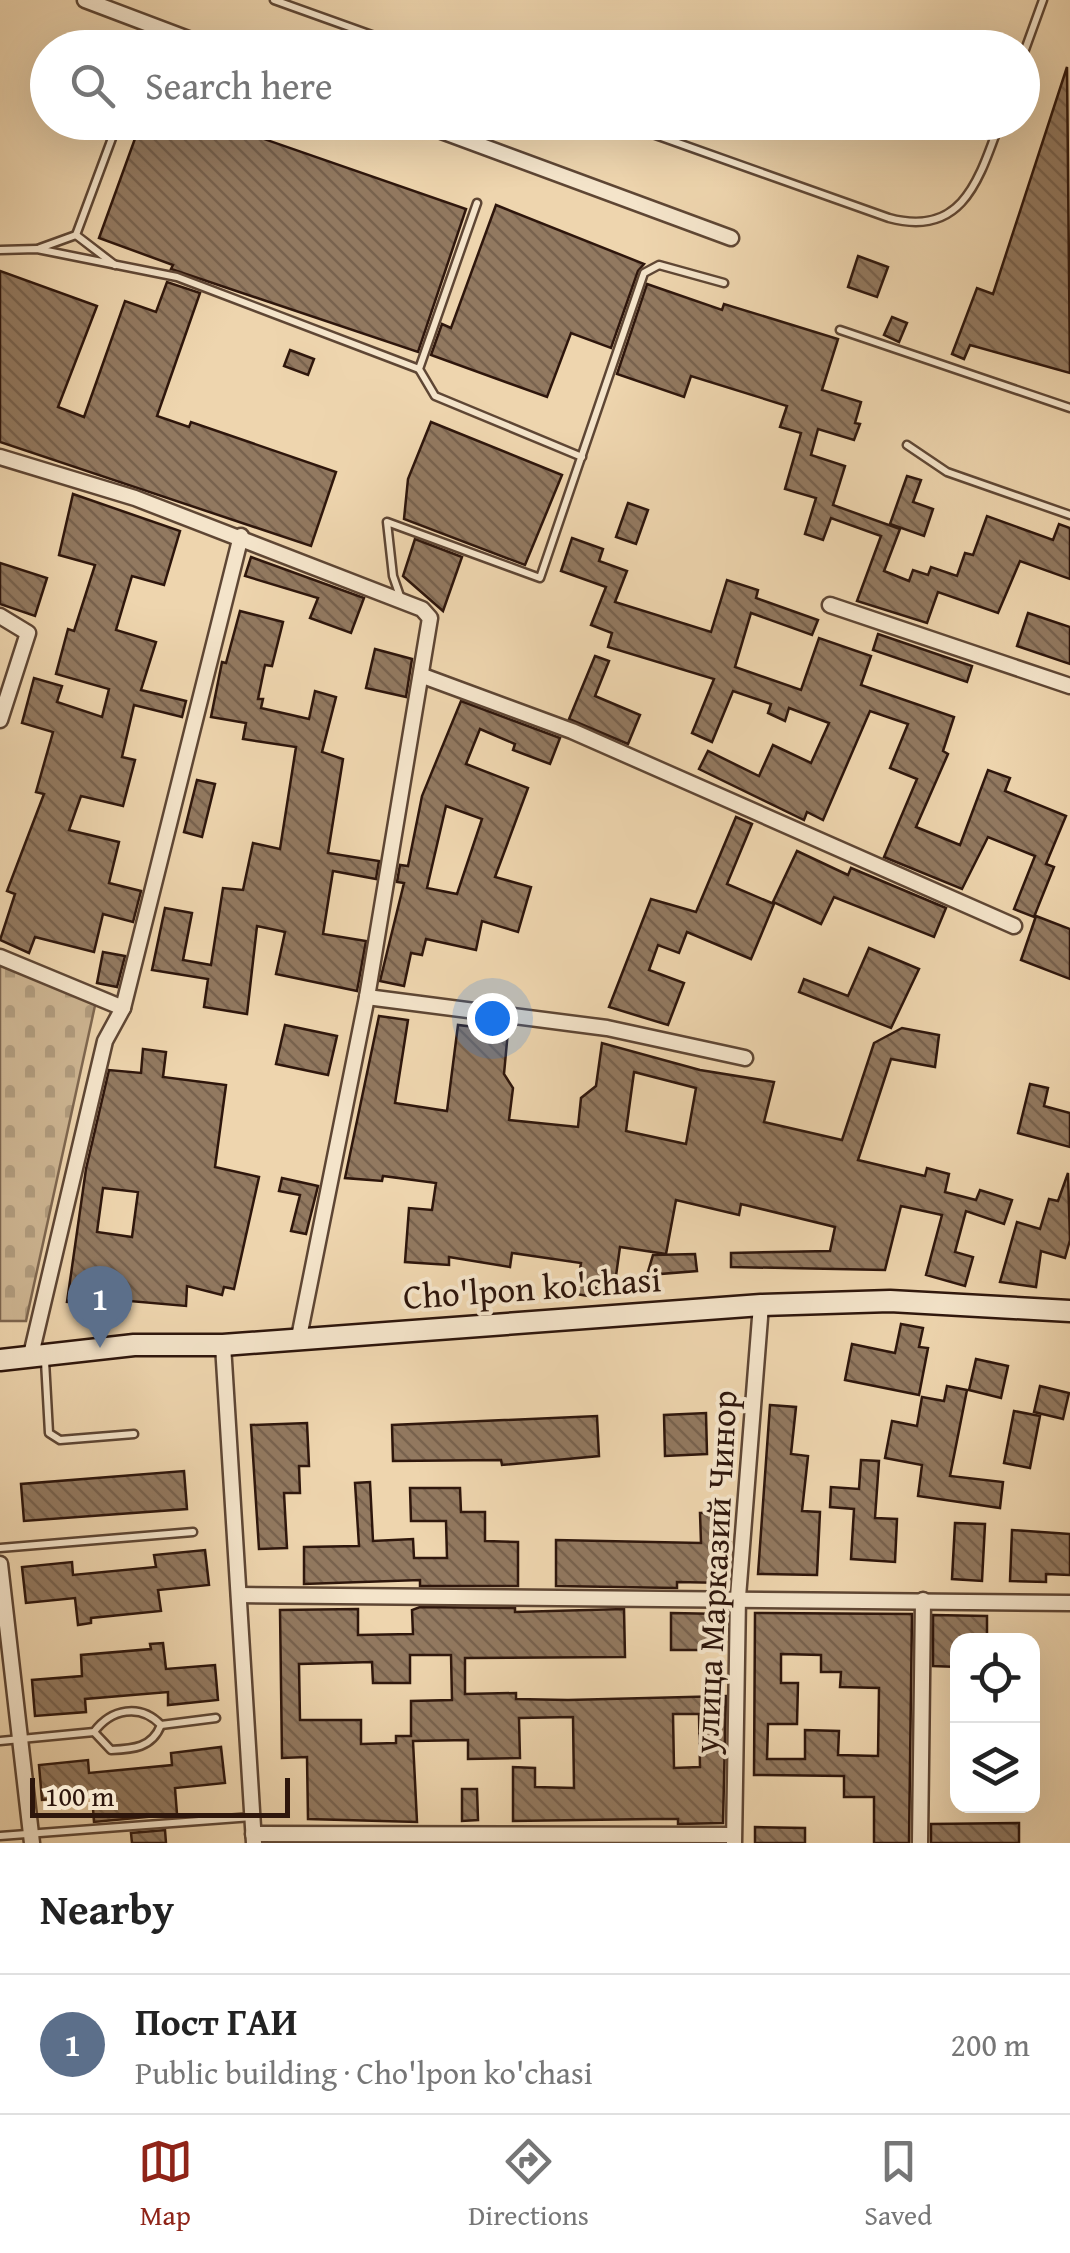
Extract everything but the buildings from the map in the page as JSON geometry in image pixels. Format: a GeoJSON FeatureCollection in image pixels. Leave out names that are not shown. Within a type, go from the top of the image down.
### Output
{"type":"FeatureCollection","features":[{"type":"Feature","properties":{"kind":"main road","name":"Cho'lpon ko'chasi"},"geometry":{"type":"LineString","coordinates":[[0,1360],[134,1345],[223,1344],[761,1305],[890,1301],[1070,1311]]}},
{"type":"Feature","properties":{"kind":"street"},"geometry":{"type":"LineString","coordinates":[[85,0],[164,30]]}},
{"type":"Feature","properties":{"kind":"street"},"geometry":{"type":"LineString","coordinates":[[466,140],[731,238]]}},
{"type":"Feature","properties":{"kind":"street"},"geometry":{"type":"LineString","coordinates":[[0,456],[240,536],[402,600],[422,609],[430,618],[366,997],[299,1337]]}},
{"type":"Feature","properties":{"kind":"street"},"geometry":{"type":"LineString","coordinates":[[37,1356],[105,1041],[123,1008],[240,536]]}},
{"type":"Feature","properties":{"kind":"street"},"geometry":{"type":"LineString","coordinates":[[830,604],[1070,686]]}},
{"type":"Feature","properties":{"kind":"street"},"geometry":{"type":"LineString","coordinates":[[0,616],[28,632],[0,720]]}},
{"type":"Feature","properties":{"kind":"street"},"geometry":{"type":"LineString","coordinates":[[423,676],[572,731],[1014,926]]}},
{"type":"Feature","properties":{"kind":"street"},"geometry":{"type":"LineString","coordinates":[[0,957],[123,1008]]}},
{"type":"Feature","properties":{"kind":"street"},"geometry":{"type":"LineString","coordinates":[[366,997],[606,1028],[745,1058]]}},
{"type":"Feature","properties":{"kind":"street","name":"улица Марказий Чинор"},"geometry":{"type":"LineString","coordinates":[[733,1839],[738,1597],[761,1305]]}},
{"type":"Feature","properties":{"kind":"street"},"geometry":{"type":"LineString","coordinates":[[223,1344],[254,1838],[733,1839]]}},
{"type":"Feature","properties":{"kind":"street"},"geometry":{"type":"LineString","coordinates":[[0,1564],[32,1837]]}},
{"type":"Feature","properties":{"kind":"street"},"geometry":{"type":"LineString","coordinates":[[239,1595],[1070,1603]]}},
{"type":"Feature","properties":{"kind":"street"},"geometry":{"type":"LineString","coordinates":[[920,1843],[923,1600]]}},
{"type":"Feature","properties":{"kind":"lane"},"geometry":{"type":"LineString","coordinates":[[274,0],[358,30]]}},
{"type":"Feature","properties":{"kind":"lane"},"geometry":{"type":"LineString","coordinates":[[1032,30],[1043,0]]}},
{"type":"Feature","properties":{"kind":"lane"},"geometry":{"type":"LineString","coordinates":[[76,235],[111,140]]}},
{"type":"Feature","properties":{"kind":"lane"},"geometry":{"type":"LineString","coordinates":[[670,140],[889,218],[920,222],[950,214],[962,204],[980,175],[993,140]]}},
{"type":"Feature","properties":{"kind":"lane"},"geometry":{"type":"LineString","coordinates":[[419,369],[477,203]]}},
{"type":"Feature","properties":{"kind":"lane"},"geometry":{"type":"LineString","coordinates":[[0,250],[37,248],[76,235]]}},
{"type":"Feature","properties":{"kind":"lane"},"geometry":{"type":"LineString","coordinates":[[76,235],[118,268]]}},
{"type":"Feature","properties":{"kind":"lane"},"geometry":{"type":"LineString","coordinates":[[37,248],[177,278],[419,369],[434,396],[582,457]]}},
{"type":"Feature","properties":{"kind":"lane"},"geometry":{"type":"LineString","coordinates":[[402,600],[393,576],[387,522],[540,578],[644,273],[658,265],[724,283]]}},
{"type":"Feature","properties":{"kind":"lane"},"geometry":{"type":"LineString","coordinates":[[840,330],[1070,408]]}},
{"type":"Feature","properties":{"kind":"lane"},"geometry":{"type":"LineString","coordinates":[[906,445],[947,472],[1070,516]]}},
{"type":"Feature","properties":{"kind":"lane"},"geometry":{"type":"LineString","coordinates":[[37,1356],[50,1433],[60,1440],[134,1434]]}},
{"type":"Feature","properties":{"kind":"lane"},"geometry":{"type":"LineString","coordinates":[[0,1548],[193,1532]]}},
{"type":"Feature","properties":{"kind":"lane"},"geometry":{"type":"LineString","coordinates":[[0,1741],[94,1732],[104,1718],[131,1710],[151,1714],[162,1725]]}},
{"type":"Feature","properties":{"kind":"lane"},"geometry":{"type":"LineString","coordinates":[[162,1725],[216,1718]]}},
{"type":"Feature","properties":{"kind":"lane"},"geometry":{"type":"LineString","coordinates":[[94,1732],[111,1750],[134,1750],[156,1738],[162,1725]]}},
{"type":"Feature","properties":{"kind":"lane"},"geometry":{"type":"LineString","coordinates":[[0,1836],[32,1837],[253,1816]]}},
{"type":"Feature","properties":{"kind":"green space"},"geometry":{"type":"Polygon","coordinates":[[[0,960],[96,1001],[26,1321],[0,1321],[0,960]]]}},
{"type":"Feature","properties":{"kind":"place","name":"Пост ГАИ"},"geometry":{"type":"Point","coordinates":[100,1348]}}]}
